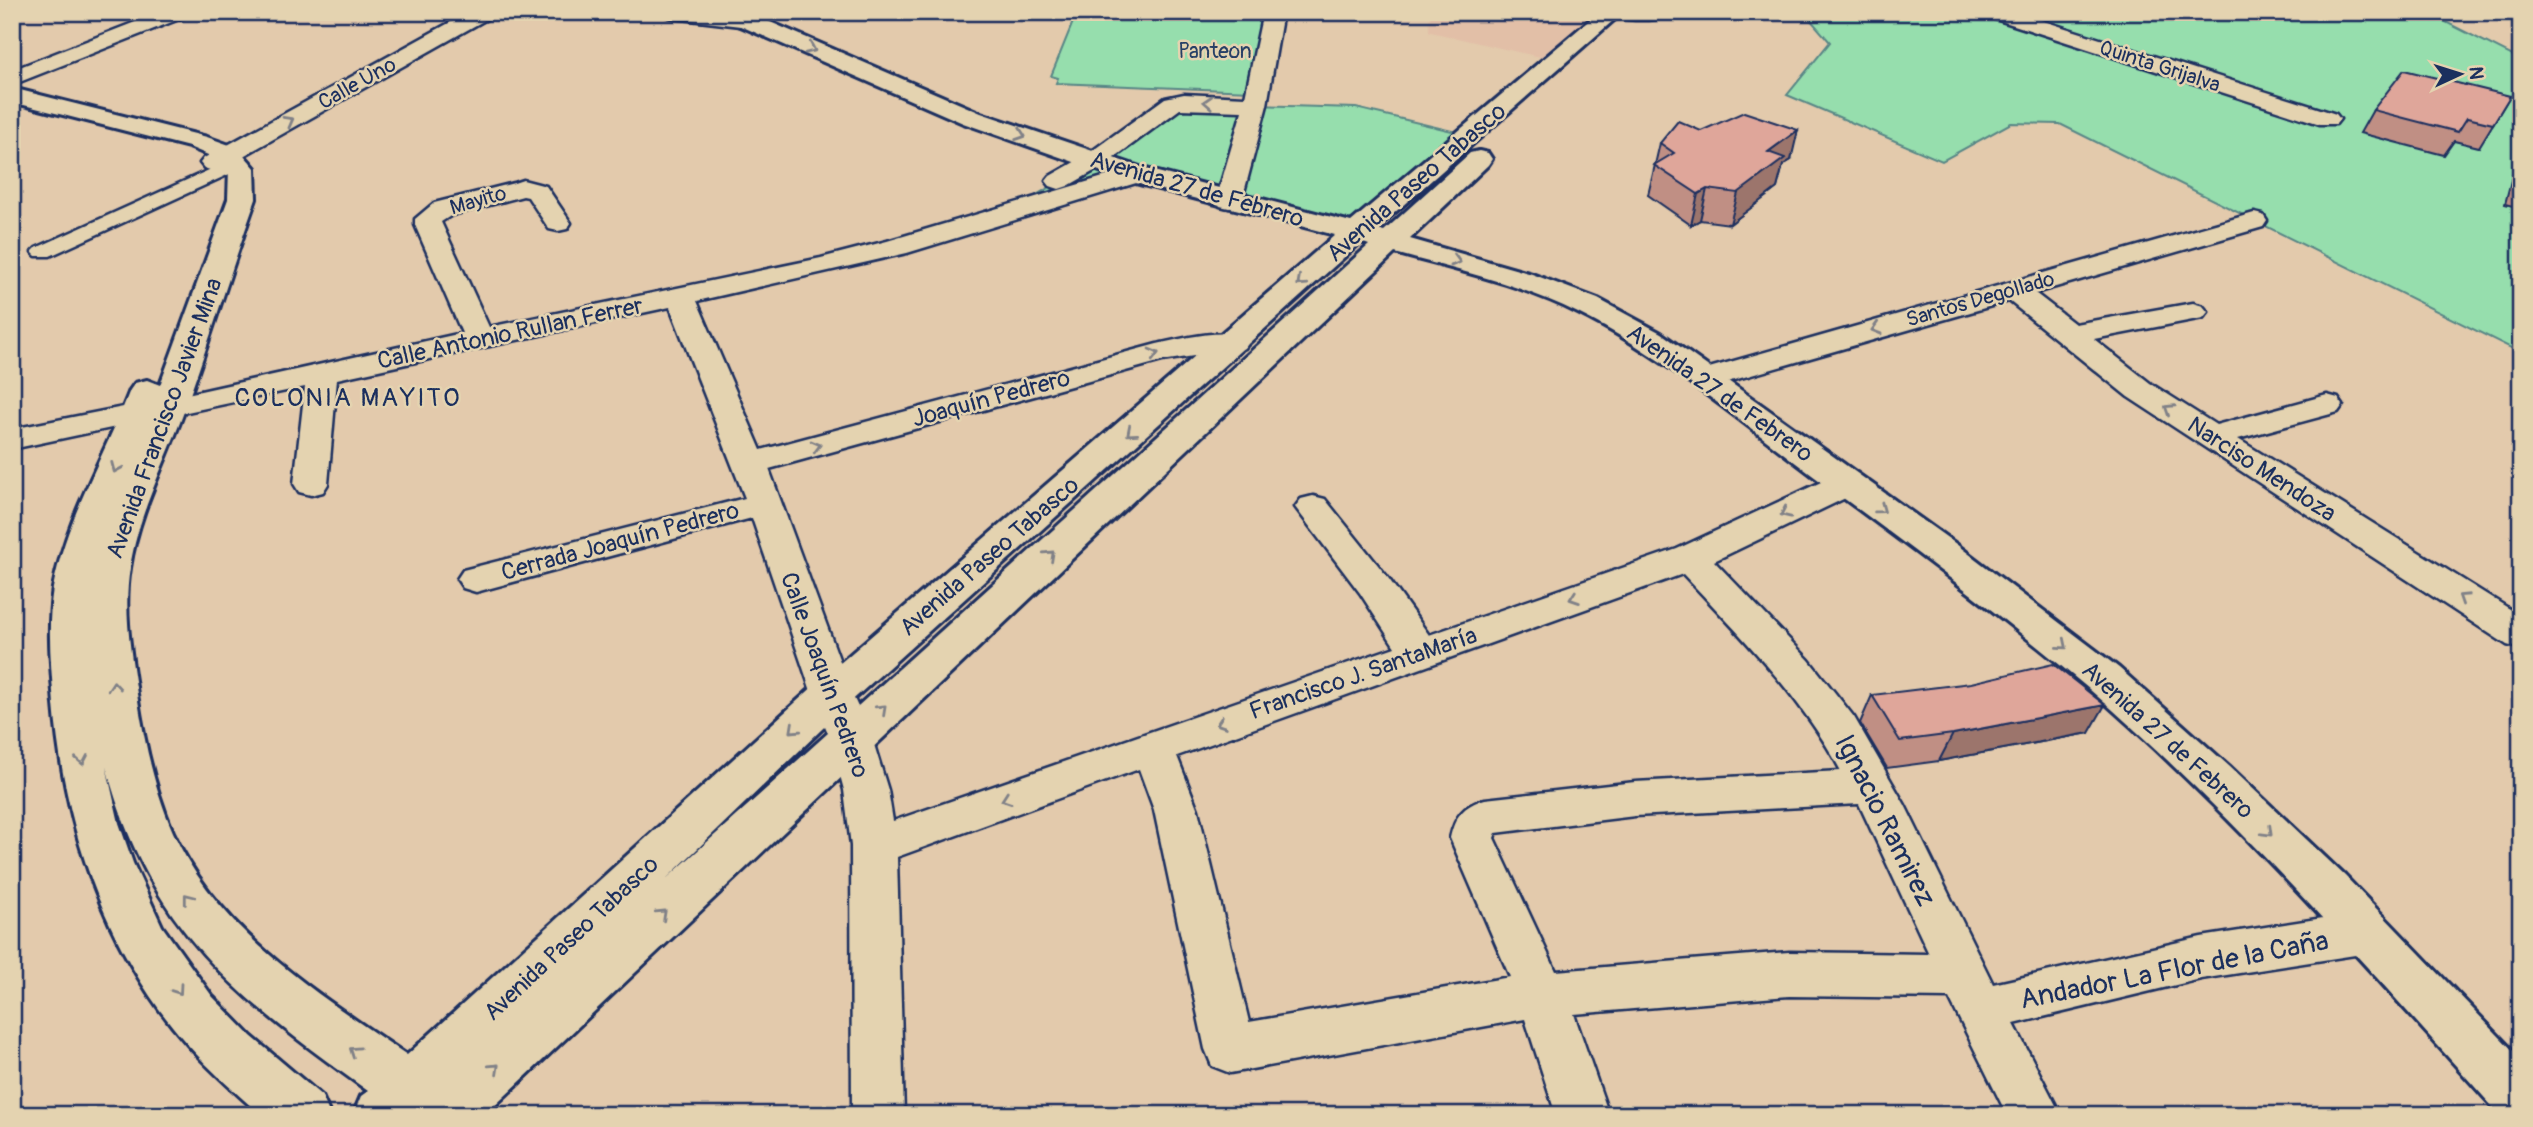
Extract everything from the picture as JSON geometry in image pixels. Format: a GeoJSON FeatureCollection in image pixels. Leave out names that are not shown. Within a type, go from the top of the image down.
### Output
{"type":"FeatureCollection","features":[{"type":"Feature","properties":{"kind":"main road","name":"Avenida Paseo Tabasco"},"geometry":{"type":"LineString","coordinates":[[420,1108],[851,738],[1373,237],[1633,13]]}},
{"type":"Feature","properties":{"kind":"main road","name":"Avenida 27 de Febrero"},"geometry":{"type":"LineString","coordinates":[[738,17],[972,118],[1137,175],[1373,237],[1521,280],[1572,298],[1650,340],[1986,586],[2104,679],[2213,778],[2368,932],[2521,1098]]}},
{"type":"Feature","properties":{"kind":"main road"},"geometry":{"type":"LineString","coordinates":[[12,95],[175,136],[225,163]]}},
{"type":"Feature","properties":{"kind":"main road"},"geometry":{"type":"LineString","coordinates":[[12,107],[225,163]]}},
{"type":"Feature","properties":{"kind":"main road","name":"Avenida Francisco Javier Mina"},"geometry":{"type":"LineString","coordinates":[[225,163],[217,203],[118,539],[108,591],[107,620],[122,745],[139,811],[168,872],[248,968],[420,1108]]}},
{"type":"Feature","properties":{"kind":"main road","name":"Avenida Paseo Tabasco"},"geometry":{"type":"LineString","coordinates":[[420,1108],[832,694],[1234,342],[1373,237]]}},
{"type":"Feature","properties":{"kind":"main road","name":"Avenida Francisco Javier Mina"},"geometry":{"type":"LineString","coordinates":[[154,411],[83,547],[71,601],[70,632],[76,723],[89,796],[108,865],[134,924],[154,957],[193,1012],[302,1115]]}},
{"type":"Feature","properties":{"kind":"street"},"geometry":{"type":"LineString","coordinates":[[12,78],[180,12]]}},
{"type":"Feature","properties":{"kind":"street","name":"Calle Uno"},"geometry":{"type":"LineString","coordinates":[[43,252],[225,163],[485,12]]}},
{"type":"Feature","properties":{"kind":"street"},"geometry":{"type":"LineString","coordinates":[[673,12],[738,17]]}},
{"type":"Feature","properties":{"kind":"street"},"geometry":{"type":"LineString","coordinates":[[1229,200],[1255,105],[1273,12]]}},
{"type":"Feature","properties":{"kind":"street","name":"Quinta Grijalva"},"geometry":{"type":"LineString","coordinates":[[1993,12],[2328,119]]}},
{"type":"Feature","properties":{"kind":"street","name":"Calle Antonio Rullan Ferrer"},"geometry":{"type":"LineString","coordinates":[[1004,214],[1094,161],[1173,103],[1184,101],[1255,105]]}},
{"type":"Feature","properties":{"kind":"street","name":"Calle Antonio Rullan Ferrer"},"geometry":{"type":"LineString","coordinates":[[12,439],[681,297],[897,247],[1137,175]]}},
{"type":"Feature","properties":{"kind":"street","name":"Mayito"},"geometry":{"type":"LineString","coordinates":[[479,338],[428,225],[428,219],[443,209],[523,188],[537,191],[558,223]]}},
{"type":"Feature","properties":{"kind":"street","name":"Santos Degollado"},"geometry":{"type":"LineString","coordinates":[[1706,379],[2254,221]]}},
{"type":"Feature","properties":{"kind":"street","name":"Narciso Mendoza"},"geometry":{"type":"LineString","coordinates":[[2012,289],[2139,390],[2521,635]]}},
{"type":"Feature","properties":{"kind":"street","name":"Calle Joaquín Pedrero"},"geometry":{"type":"LineString","coordinates":[[681,297],[750,464],[832,694],[851,738],[866,790],[874,846],[878,1115]]}},
{"type":"Feature","properties":{"kind":"street"},"geometry":{"type":"LineString","coordinates":[[2067,335],[2193,313]]}},
{"type":"Feature","properties":{"kind":"street","name":"Joaquín Pedrero"},"geometry":{"type":"LineString","coordinates":[[750,464],[1157,353],[1195,345],[1234,342]]}},
{"type":"Feature","properties":{"kind":"street"},"geometry":{"type":"LineString","coordinates":[[311,484],[322,374]]}},
{"type":"Feature","properties":{"kind":"street"},"geometry":{"type":"LineString","coordinates":[[2211,436],[2327,405]]}},
{"type":"Feature","properties":{"kind":"street","name":"Francisco J. SantaMaría"},"geometry":{"type":"LineString","coordinates":[[874,846],[1690,558],[1846,484]]}},
{"type":"Feature","properties":{"kind":"street","name":"Cerrada Joaquín Pedrero"},"geometry":{"type":"LineString","coordinates":[[476,579],[764,504]]}},
{"type":"Feature","properties":{"kind":"street"},"geometry":{"type":"LineString","coordinates":[[1313,507],[1389,606],[1420,653]]}},
{"type":"Feature","properties":{"kind":"street","name":"Ignacio Ramirez"},"geometry":{"type":"LineString","coordinates":[[1690,558],[1756,625],[1839,728],[1872,786],[2035,1115]]}},
{"type":"Feature","properties":{"kind":"street","name":"Andador La Flor de la Caña"},"geometry":{"type":"LineString","coordinates":[[1152,747],[1176,810],[1230,1049],[1542,995],[1789,974],[1972,992],[2368,932]]}},
{"type":"Feature","properties":{"kind":"street"},"geometry":{"type":"LineString","coordinates":[[1583,1115],[1542,995],[1472,838],[1475,825],[1485,817],[1635,799],[1872,786]]}},
{"type":"Feature","properties":{"kind":"shaded area"},"geometry":{"type":"Polygon","coordinates":[[[1435,12],[1607,12],[1553,60],[1431,32],[1429,19],[1435,12]]]}},
{"type":"Feature","properties":{"kind":"green space","name":"Panteon"},"geometry":{"type":"Polygon","coordinates":[[[1077,12],[1264,12],[1251,91],[1056,83],[1058,78],[1051,76],[1077,12]]]}},
{"type":"Feature","properties":{"kind":"green space"},"geometry":{"type":"Polygon","coordinates":[[[1900,12],[2409,12],[2432,15],[2521,60],[2521,353],[2060,124],[2011,123],[1942,161],[1787,95],[1830,42],[1808,17],[1900,12]]]}},
{"type":"Feature","properties":{"kind":"green space"},"geometry":{"type":"Polygon","coordinates":[[[1255,105],[1356,108],[1469,135],[1356,232],[1137,175],[1004,214],[1094,161],[1166,107],[1255,105]]]}},
{"type":"Feature","properties":{"kind":"building"},"geometry":{"type":"Polygon","coordinates":[[[2404,70],[2510,96],[2493,124],[2467,118],[2458,132],[2373,110],[2404,70]]]}},
{"type":"Feature","properties":{"kind":"building"},"geometry":{"type":"Polygon","coordinates":[[[1744,112],[1798,130],[1768,152],[1785,158],[1738,193],[1707,189],[1698,194],[1654,165],[1674,153],[1660,143],[1678,121],[1701,131],[1744,112]]]}},
{"type":"Feature","properties":{"kind":"building"},"geometry":{"type":"Polygon","coordinates":[[[2521,160],[2521,193],[2513,192],[2521,160]]]}},
{"type":"Feature","properties":{"kind":"building"},"geometry":{"type":"Polygon","coordinates":[[[2053,664],[2105,705],[1953,734],[1900,741],[1872,695],[1971,683],[2053,664]]]}},
{"type":"Feature","properties":{"kind":"district","name":"COLONIA MAYITO"},"geometry":{"type":"Point","coordinates":[348,397]}}]}
